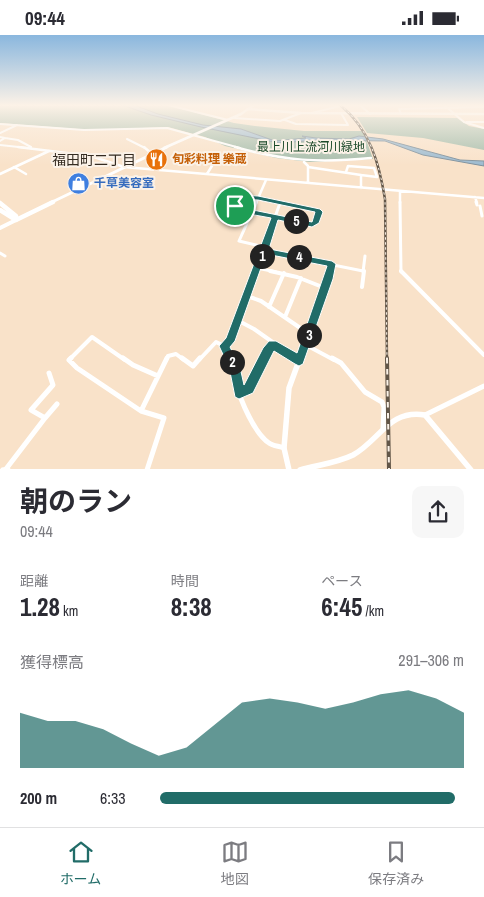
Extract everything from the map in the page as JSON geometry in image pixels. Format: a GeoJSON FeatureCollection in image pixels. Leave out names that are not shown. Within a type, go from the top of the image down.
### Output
{"type":"FeatureCollection","features":[{"type":"Feature","properties":{"kind":"main road"},"geometry":{"type":"LineString","coordinates":[[0,210],[16,220],[124,167],[217,125]]}},
{"type":"Feature","properties":{"kind":"main road"},"geometry":{"type":"LineString","coordinates":[[0,203],[16,216],[16,220]]}},
{"type":"Feature","properties":{"kind":"street"},"geometry":{"type":"LineString","coordinates":[[0,133],[17,125]]}},
{"type":"Feature","properties":{"kind":"street"},"geometry":{"type":"LineString","coordinates":[[21,125],[84,130],[162,127],[263,155],[303,161],[332,162],[371,158]]}},
{"type":"Feature","properties":{"kind":"street"},"geometry":{"type":"LineString","coordinates":[[0,137],[18,140],[34,149]]}},
{"type":"Feature","properties":{"kind":"street"},"geometry":{"type":"LineString","coordinates":[[0,141],[5,138]]}},
{"type":"Feature","properties":{"kind":"street"},"geometry":{"type":"LineString","coordinates":[[127,139],[141,145],[152,154]]}},
{"type":"Feature","properties":{"kind":"street"},"geometry":{"type":"LineString","coordinates":[[0,145],[91,156],[124,167],[484,198]]}},
{"type":"Feature","properties":{"kind":"street"},"geometry":{"type":"LineString","coordinates":[[0,174],[49,151]]}},
{"type":"Feature","properties":{"kind":"street"},"geometry":{"type":"LineString","coordinates":[[207,175],[218,156]]}},
{"type":"Feature","properties":{"kind":"street"},"geometry":{"type":"LineString","coordinates":[[303,161],[307,163],[308,167],[308,183]]}},
{"type":"Feature","properties":{"kind":"street"},"geometry":{"type":"LineString","coordinates":[[308,167],[377,177],[374,168],[348,166],[346,172]]}},
{"type":"Feature","properties":{"kind":"street"},"geometry":{"type":"LineString","coordinates":[[14,167],[26,174]]}},
{"type":"Feature","properties":{"kind":"street"},"geometry":{"type":"LineString","coordinates":[[361,175],[361,188]]}},
{"type":"Feature","properties":{"kind":"street"},"geometry":{"type":"LineString","coordinates":[[266,180],[240,241],[265,249],[363,271]]}},
{"type":"Feature","properties":{"kind":"street"},"geometry":{"type":"LineString","coordinates":[[400,191],[401,273],[484,355]]}},
{"type":"Feature","properties":{"kind":"street"},"geometry":{"type":"LineString","coordinates":[[240,197],[258,198],[280,203],[318,210],[316,223],[275,217],[235,206],[240,197]]}},
{"type":"Feature","properties":{"kind":"street"},"geometry":{"type":"LineString","coordinates":[[475,197],[482,216]]}},
{"type":"Feature","properties":{"kind":"street"},"geometry":{"type":"LineString","coordinates":[[224,346],[230,341],[265,249],[280,203]]}},
{"type":"Feature","properties":{"kind":"street"},"geometry":{"type":"LineString","coordinates":[[0,228],[16,220]]}},
{"type":"Feature","properties":{"kind":"street"},"geometry":{"type":"LineString","coordinates":[[0,253],[5,256]]}},
{"type":"Feature","properties":{"kind":"street"},"geometry":{"type":"LineString","coordinates":[[362,287],[365,256]]}},
{"type":"Feature","properties":{"kind":"street"},"geometry":{"type":"LineString","coordinates":[[289,469],[284,448],[289,388],[306,345],[332,264]]}},
{"type":"Feature","properties":{"kind":"street"},"geometry":{"type":"LineString","coordinates":[[257,269],[284,273],[325,288]]}},
{"type":"Feature","properties":{"kind":"street"},"geometry":{"type":"LineString","coordinates":[[269,307],[284,273]]}},
{"type":"Feature","properties":{"kind":"street"},"geometry":{"type":"LineString","coordinates":[[285,317],[301,278]]}},
{"type":"Feature","properties":{"kind":"street"},"geometry":{"type":"LineString","coordinates":[[247,296],[269,307],[309,334]]}},
{"type":"Feature","properties":{"kind":"street"},"geometry":{"type":"LineString","coordinates":[[237,320],[252,326],[272,344],[299,361]]}},
{"type":"Feature","properties":{"kind":"street"},"geometry":{"type":"LineString","coordinates":[[147,469],[164,418],[141,411],[69,361],[92,337],[133,365],[158,376]]}},
{"type":"Feature","properties":{"kind":"street"},"geometry":{"type":"LineString","coordinates":[[141,411],[168,356],[176,354],[193,366],[216,342],[224,346],[234,367],[239,393],[259,433],[269,443],[284,448]]}},
{"type":"Feature","properties":{"kind":"street"},"geometry":{"type":"LineString","coordinates":[[239,393],[249,389],[272,344]]}},
{"type":"Feature","properties":{"kind":"street"},"geometry":{"type":"LineString","coordinates":[[306,345],[341,363],[365,392],[382,402],[384,407],[384,429]]}},
{"type":"Feature","properties":{"kind":"street"},"geometry":{"type":"LineString","coordinates":[[45,418],[31,410],[53,385],[49,373]]}},
{"type":"Feature","properties":{"kind":"street"},"geometry":{"type":"LineString","coordinates":[[425,415],[484,386]]}},
{"type":"Feature","properties":{"kind":"street"},"geometry":{"type":"LineString","coordinates":[[6,469],[57,404]]}},
{"type":"Feature","properties":{"kind":"street"},"geometry":{"type":"LineString","coordinates":[[300,469],[350,456],[359,451],[403,414],[419,413],[425,415],[471,469]]}},
{"type":"Feature","properties":{"kind":"green space","name":"最上川上流河川緑地"},"geometry":{"type":"Polygon","coordinates":[[[29,125],[250,125],[304,131],[363,131],[373,159],[310,162],[276,158],[225,146],[205,137],[168,127],[91,130],[29,125]]]}},
{"type":"Feature","properties":{"kind":"green space"},"geometry":{"type":"Polygon","coordinates":[[[362,125],[468,125],[484,129],[484,150],[423,138],[367,133],[362,125]]]}},
{"type":"Feature","properties":{"kind":"water"},"geometry":{"type":"Polygon","coordinates":[[[194,125],[241,129],[275,141],[306,138],[302,136],[349,139],[359,136],[383,139],[460,160],[484,161],[484,166],[423,155],[385,141],[319,140],[279,143],[194,125]]]}},
{"type":"Feature","properties":{"kind":"railway"},"geometry":{"type":"LineString","coordinates":[[359,125],[372,147],[385,199],[387,360]]}},
{"type":"Feature","properties":{"kind":"railway"},"geometry":{"type":"LineString","coordinates":[[387,358],[389,469]]}},
{"type":"Feature","properties":{"kind":"place","name":"旬彩料理 樂蔵"},"geometry":{"type":"Point","coordinates":[156,159]}},
{"type":"Feature","properties":{"kind":"place","name":"千草美容室"},"geometry":{"type":"Point","coordinates":[78,183]}},
{"type":"Feature","properties":{"kind":"district","name":"福田町二丁目"},"geometry":{"type":"Point","coordinates":[94,160]}},
{"type":"Feature","properties":{"kind":"route"},"geometry":{"type":"LineString","coordinates":[[235,206],[241,197],[258,198],[318,210],[316,223],[312,225],[275,217],[264,251],[332,264],[329,279],[299,361],[272,344],[249,389],[239,393],[234,367],[224,346],[230,341],[275,217],[235,206]]}}]}
